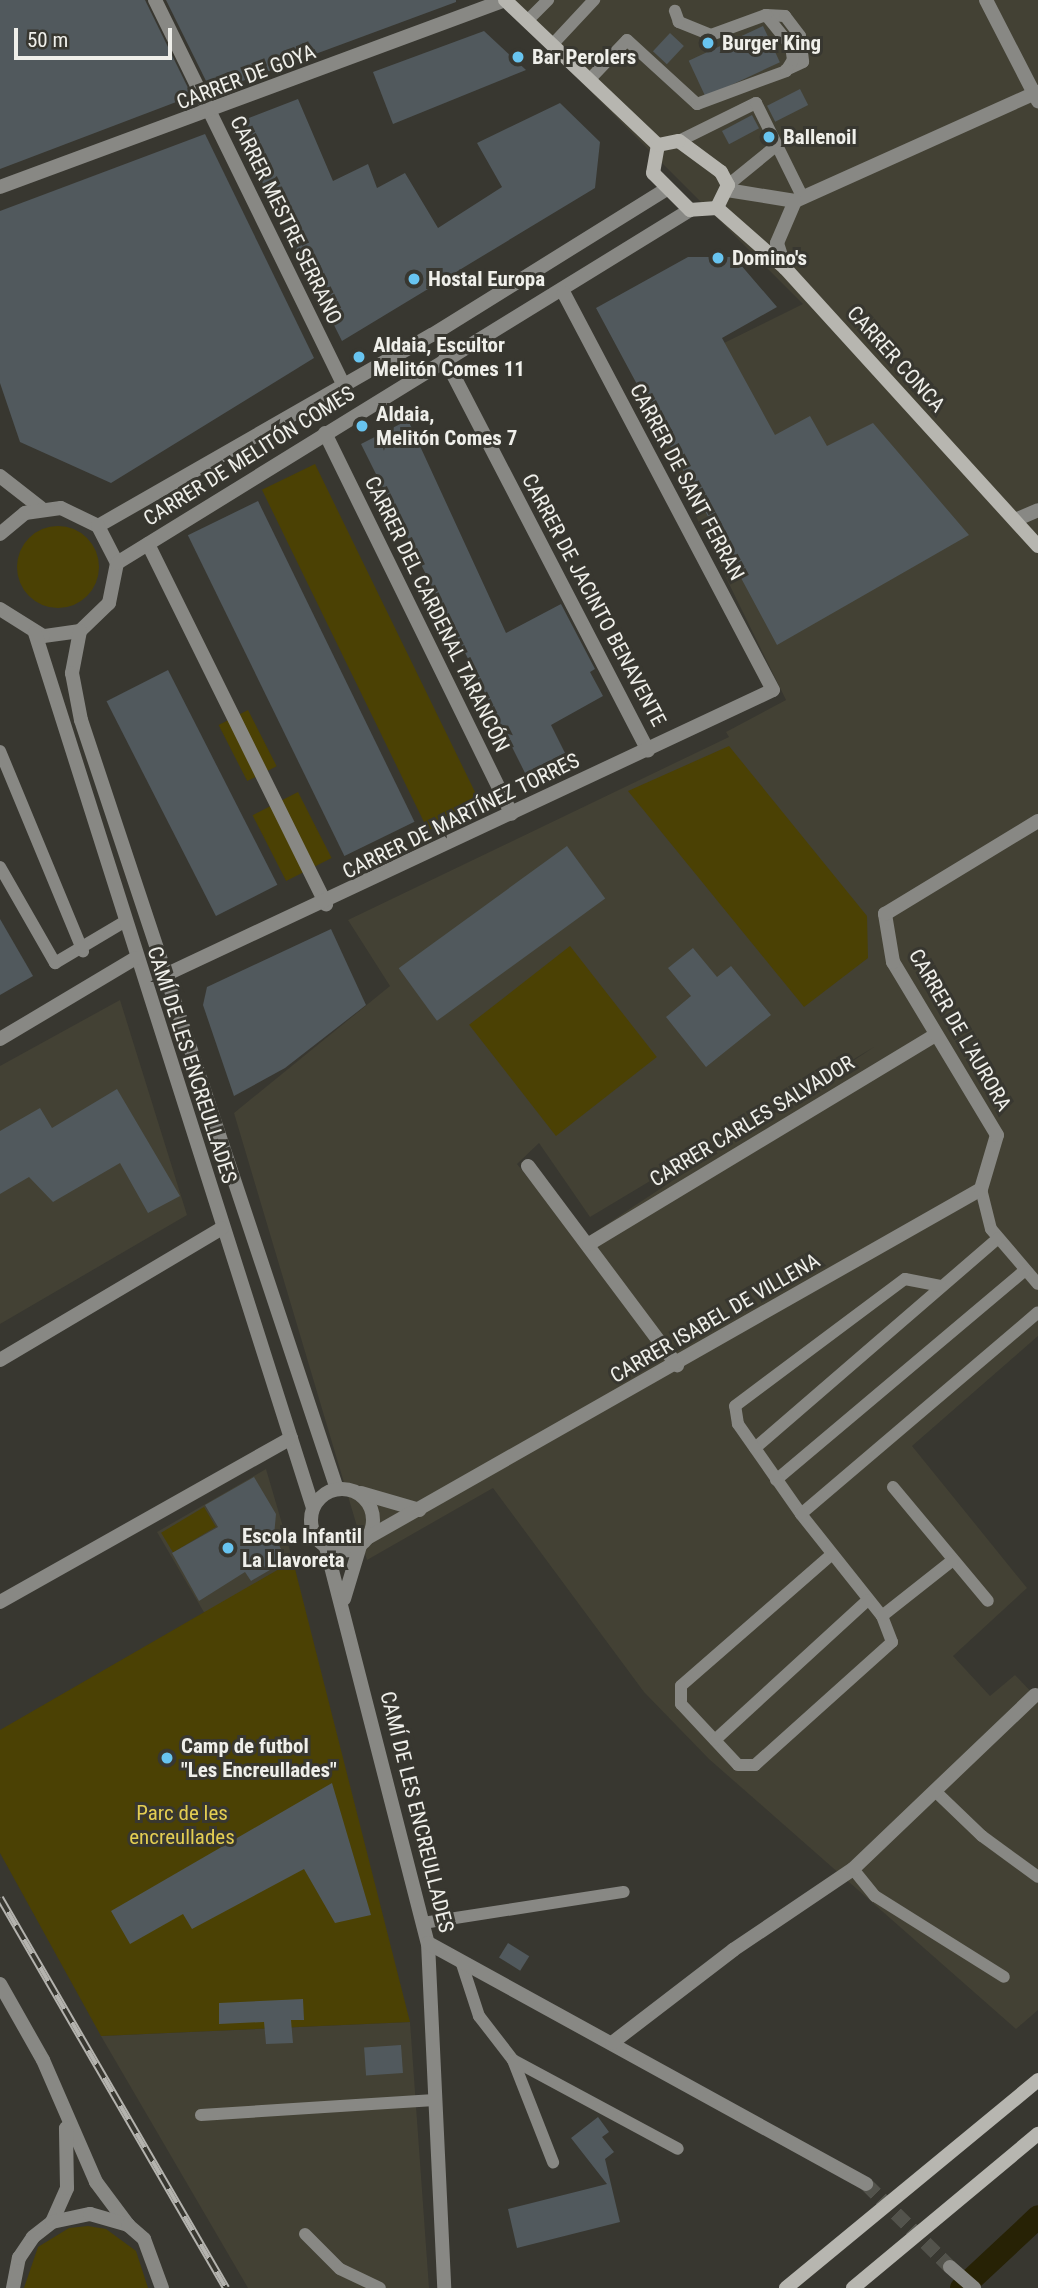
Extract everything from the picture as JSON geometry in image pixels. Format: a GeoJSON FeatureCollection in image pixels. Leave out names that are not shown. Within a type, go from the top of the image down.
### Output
{"type":"FeatureCollection","features":[{"type":"Feature","properties":{"kind":"street","name":"CARRER MESTRE SERRANO"},"geometry":{"type":"LineString","coordinates":[[155,0],[344,383]]}},
{"type":"Feature","properties":{"kind":"street","name":"CARRER DE GOYA"},"geometry":{"type":"LineString","coordinates":[[0,187],[211,114],[505,0]]}},
{"type":"Feature","properties":{"kind":"street"},"geometry":{"type":"LineString","coordinates":[[505,0],[658,145]]}},
{"type":"Feature","properties":{"kind":"street"},"geometry":{"type":"LineString","coordinates":[[728,188],[799,199],[1036,96],[986,0]]}},
{"type":"Feature","properties":{"kind":"street"},"geometry":{"type":"LineString","coordinates":[[658,145],[680,141],[720,172],[728,188]]}},
{"type":"Feature","properties":{"kind":"street"},"geometry":{"type":"LineString","coordinates":[[658,145],[653,173],[665,190],[690,210],[717,208],[728,188]]}},
{"type":"Feature","properties":{"kind":"street","name":"CARRER DE MELITÓN COMES"},"geometry":{"type":"LineString","coordinates":[[98,526],[344,383],[665,190]]}},
{"type":"Feature","properties":{"kind":"street"},"geometry":{"type":"LineString","coordinates":[[785,268],[777,243],[799,199]]}},
{"type":"Feature","properties":{"kind":"street","name":"CARRER CONCA"},"geometry":{"type":"LineString","coordinates":[[717,208],[785,268],[1038,545]]}},
{"type":"Feature","properties":{"kind":"street","name":"CARRER DE MELITÓN COMES"},"geometry":{"type":"LineString","coordinates":[[117,563],[445,359],[564,293],[690,210]]}},
{"type":"Feature","properties":{"kind":"street","name":"CARRER DE SANT FERRAN"},"geometry":{"type":"LineString","coordinates":[[564,293],[774,690]]}},
{"type":"Feature","properties":{"kind":"street","name":"CARRER DE JACINTO BENAVENTE"},"geometry":{"type":"LineString","coordinates":[[445,359],[648,750]]}},
{"type":"Feature","properties":{"kind":"street","name":"CARRER DEL CARDENAL TARANCÓN"},"geometry":{"type":"LineString","coordinates":[[325,433],[512,814]]}},
{"type":"Feature","properties":{"kind":"street"},"geometry":{"type":"LineString","coordinates":[[0,476],[41,508],[81,514],[98,526],[117,563],[109,603],[80,631],[35,634],[0,609]]}},
{"type":"Feature","properties":{"kind":"street"},"geometry":{"type":"LineString","coordinates":[[0,534],[41,508]]}},
{"type":"Feature","properties":{"kind":"street"},"geometry":{"type":"LineString","coordinates":[[1015,520],[1038,510]]}},
{"type":"Feature","properties":{"kind":"street"},"geometry":{"type":"LineString","coordinates":[[148,544],[326,904]]}},
{"type":"Feature","properties":{"kind":"street","name":"CAMÍ DE LES ENCREULLADES"},"geometry":{"type":"LineString","coordinates":[[80,631],[74,692],[165,975],[337,1489]]}},
{"type":"Feature","properties":{"kind":"street","name":"CAMÍ DE LES ENCREULLADES"},"geometry":{"type":"LineString","coordinates":[[35,634],[124,922],[313,1508]]}},
{"type":"Feature","properties":{"kind":"street","name":"CARRER DE MARTÍNEZ TORRES"},"geometry":{"type":"LineString","coordinates":[[165,975],[326,904],[774,690]]}},
{"type":"Feature","properties":{"kind":"street","name":"CARRER DE L'AURORA"},"geometry":{"type":"LineString","coordinates":[[981,1189],[997,1135],[892,962],[885,914],[1038,821]]}},
{"type":"Feature","properties":{"kind":"street"},"geometry":{"type":"LineString","coordinates":[[0,1039],[136,958]]}},
{"type":"Feature","properties":{"kind":"street","name":"CARRER CARLES SALVADOR"},"geometry":{"type":"LineString","coordinates":[[589,1244],[936,1035]]}},
{"type":"Feature","properties":{"kind":"street"},"geometry":{"type":"LineString","coordinates":[[528,1166],[677,1365]]}},
{"type":"Feature","properties":{"kind":"street","name":"CARRER ISABEL DE VILLENA"},"geometry":{"type":"LineString","coordinates":[[365,1541],[981,1189]]}},
{"type":"Feature","properties":{"kind":"street"},"geometry":{"type":"LineString","coordinates":[[0,1360],[222,1228]]}},
{"type":"Feature","properties":{"kind":"street"},"geometry":{"type":"LineString","coordinates":[[0,1602],[291,1438]]}},
{"type":"Feature","properties":{"kind":"street"},"geometry":{"type":"LineString","coordinates":[[365,1541],[343,1552],[326,1547],[312,1528],[313,1508],[337,1489],[420,1510]]}},
{"type":"Feature","properties":{"kind":"street"},"geometry":{"type":"LineString","coordinates":[[344,1599],[374,1517],[357,1492]]}},
{"type":"Feature","properties":{"kind":"street","name":"CAMÍ DE LES ENCREULLADES"},"geometry":{"type":"LineString","coordinates":[[326,1547],[344,1599],[428,1943],[431,2100],[444,2288]]}},
{"type":"Feature","properties":{"kind":"street"},"geometry":{"type":"LineString","coordinates":[[612,2043],[733,1950],[853,1869],[1035,1695]]}},
{"type":"Feature","properties":{"kind":"street"},"geometry":{"type":"LineString","coordinates":[[428,1943],[866,2184]]}},
{"type":"Feature","properties":{"kind":"street"},"geometry":{"type":"LineString","coordinates":[[0,1984],[43,2060],[66,2123],[128,2225],[144,2239],[163,2284]]}},
{"type":"Feature","properties":{"kind":"street"},"geometry":{"type":"LineString","coordinates":[[786,2288],[1038,2080]]}},
{"type":"Feature","properties":{"kind":"street"},"geometry":{"type":"LineString","coordinates":[[13,2288],[19,2258],[52,2222],[67,2188],[66,2123]]}},
{"type":"Feature","properties":{"kind":"street"},"geometry":{"type":"LineString","coordinates":[[853,2288],[1038,2134]]}},
{"type":"Feature","properties":{"kind":"street"},"geometry":{"type":"LineString","coordinates":[[52,2222],[90,2214],[128,2225]]}},
{"type":"Feature","properties":{"kind":"street"},"geometry":{"type":"LineString","coordinates":[[950,2267],[974,2288]]}},
{"type":"Feature","properties":{"kind":"lane"},"geometry":{"type":"LineString","coordinates":[[527,21],[548,0]]}},
{"type":"Feature","properties":{"kind":"lane"},"geometry":{"type":"LineString","coordinates":[[552,45],[589,1]]}},
{"type":"Feature","properties":{"kind":"lane"},"geometry":{"type":"LineString","coordinates":[[589,80],[627,40],[697,104],[786,71],[791,46],[766,15],[699,34],[678,22],[675,11]]}},
{"type":"Feature","properties":{"kind":"lane"},"geometry":{"type":"LineString","coordinates":[[680,141],[756,103],[799,199]]}},
{"type":"Feature","properties":{"kind":"lane"},"geometry":{"type":"LineString","coordinates":[[728,188],[776,145]]}},
{"type":"Feature","properties":{"kind":"lane"},"geometry":{"type":"LineString","coordinates":[[0,751],[83,951]]}},
{"type":"Feature","properties":{"kind":"lane"},"geometry":{"type":"LineString","coordinates":[[0,867],[55,963],[83,951],[124,922]]}},
{"type":"Feature","properties":{"kind":"lane"},"geometry":{"type":"LineString","coordinates":[[981,1189],[998,1238],[1038,1284]]}},
{"type":"Feature","properties":{"kind":"lane"},"geometry":{"type":"LineString","coordinates":[[755,1448],[998,1238]]}},
{"type":"Feature","properties":{"kind":"lane"},"geometry":{"type":"LineString","coordinates":[[776,1480],[1025,1270]]}},
{"type":"Feature","properties":{"kind":"lane"},"geometry":{"type":"LineString","coordinates":[[831,1555],[681,1686],[681,1704],[738,1765],[755,1765],[892,1642],[882,1616],[831,1555],[738,1424],[735,1406],[750,1391],[905,1279],[940,1286]]}},
{"type":"Feature","properties":{"kind":"lane"},"geometry":{"type":"LineString","coordinates":[[801,1514],[1038,1312]]}},
{"type":"Feature","properties":{"kind":"lane"},"geometry":{"type":"LineString","coordinates":[[893,1487],[988,1601]]}},
{"type":"Feature","properties":{"kind":"lane"},"geometry":{"type":"LineString","coordinates":[[882,1616],[953,1560]]}},
{"type":"Feature","properties":{"kind":"lane"},"geometry":{"type":"LineString","coordinates":[[715,1740],[868,1600]]}},
{"type":"Feature","properties":{"kind":"lane"},"geometry":{"type":"LineString","coordinates":[[935,1791],[982,1836],[1038,1877]]}},
{"type":"Feature","properties":{"kind":"lane"},"geometry":{"type":"LineString","coordinates":[[853,1869],[875,1896],[1004,1977]]}},
{"type":"Feature","properties":{"kind":"lane"},"geometry":{"type":"LineString","coordinates":[[422,1923],[624,1892]]}},
{"type":"Feature","properties":{"kind":"lane"},"geometry":{"type":"LineString","coordinates":[[461,1961],[479,2016],[513,2060],[552,2162]]}},
{"type":"Feature","properties":{"kind":"lane"},"geometry":{"type":"LineString","coordinates":[[513,2060],[678,2148]]}},
{"type":"Feature","properties":{"kind":"lane"},"geometry":{"type":"LineString","coordinates":[[201,2115],[431,2100]]}},
{"type":"Feature","properties":{"kind":"lane"},"geometry":{"type":"LineString","coordinates":[[305,2234],[340,2269],[380,2288]]}},
{"type":"Feature","properties":{"kind":"shaded area"},"geometry":{"type":"Polygon","coordinates":[[[499,0],[1038,0],[1038,1336],[912,1446],[1027,1588],[953,1656],[990,1696],[1015,1675],[1038,1699],[1038,2010],[1016,2029],[709,1759],[644,1692],[493,1488],[367,1560],[234,1113],[390,986],[348,920],[729,737],[726,732],[786,700],[633,388],[803,304],[499,0]],[[874,1047],[590,1217],[539,1143],[517,1164],[580,1242],[874,1047]]]}},
{"type":"Feature","properties":{"kind":"shaded area"},"geometry":{"type":"Polygon","coordinates":[[[120,1000],[187,1215],[0,1324],[0,1066],[120,1000]]]}},
{"type":"Feature","properties":{"kind":"shaded area","name":"Escola Infantil La Llavoreta"},"geometry":{"type":"Polygon","coordinates":[[[266,1469],[293,1561],[205,1614],[157,1532],[266,1469]]]}},
{"type":"Feature","properties":{"kind":"shaded area"},"geometry":{"type":"Polygon","coordinates":[[[410,2022],[429,2288],[248,2288],[101,2036],[410,2022]]]}},
{"type":"Feature","properties":{"kind":"green space"},"geometry":{"type":"Polygon","coordinates":[[[315,464],[481,805],[428,831],[262,490],[315,464]]]}},
{"type":"Feature","properties":{"kind":"green space"},"geometry":{"type":"Polygon","coordinates":[[[58,526],[74,529],[87,538],[96,551],[99,567],[96,583],[87,596],[74,605],[58,608],[42,605],[29,596],[20,583],[17,567],[20,551],[29,538],[42,529],[58,526]]]}},
{"type":"Feature","properties":{"kind":"green space"},"geometry":{"type":"Polygon","coordinates":[[[248,710],[277,766],[247,781],[219,725],[248,710]]]}},
{"type":"Feature","properties":{"kind":"green space"},"geometry":{"type":"Polygon","coordinates":[[[729,746],[867,916],[868,958],[804,1007],[628,791],[729,746]]]}},
{"type":"Feature","properties":{"kind":"green space"},"geometry":{"type":"Polygon","coordinates":[[[298,792],[332,858],[286,881],[253,815],[298,792]]]}},
{"type":"Feature","properties":{"kind":"green space"},"geometry":{"type":"Polygon","coordinates":[[[570,946],[657,1057],[556,1136],[469,1025],[570,946]]]}},
{"type":"Feature","properties":{"kind":"green space"},"geometry":{"type":"Polygon","coordinates":[[[204,1507],[216,1527],[173,1552],[161,1533],[204,1507]]]}},
{"type":"Feature","properties":{"kind":"green space","name":"Parc de les encreullades"},"geometry":{"type":"Polygon","coordinates":[[[293,1561],[410,2022],[101,2036],[0,1853],[0,1730],[293,1561]]]}},
{"type":"Feature","properties":{"kind":"green space"},"geometry":{"type":"Polygon","coordinates":[[[88,2226],[106,2229],[136,2251],[148,2288],[24,2288],[38,2247],[69,2228],[88,2226]]]}},
{"type":"Feature","properties":{"kind":"building"},"geometry":{"type":"Polygon","coordinates":[[[0,0],[145,0],[192,96],[0,169],[0,0]]]}},
{"type":"Feature","properties":{"kind":"building"},"geometry":{"type":"Polygon","coordinates":[[[166,0],[456,2],[218,90],[210,89],[166,0]]]}},
{"type":"Feature","properties":{"kind":"building"},"geometry":{"type":"Polygon","coordinates":[[[763,26],[780,62],[706,97],[689,61],[763,26]]]}},
{"type":"Feature","properties":{"kind":"building"},"geometry":{"type":"Polygon","coordinates":[[[484,31],[526,70],[393,124],[373,72],[484,31]]]}},
{"type":"Feature","properties":{"kind":"building"},"geometry":{"type":"Polygon","coordinates":[[[670,33],[684,46],[667,64],[653,51],[670,33]]]}},
{"type":"Feature","properties":{"kind":"building"},"geometry":{"type":"Polygon","coordinates":[[[800,89],[808,105],[775,122],[767,106],[800,89]]]}},
{"type":"Feature","properties":{"kind":"building"},"geometry":{"type":"Polygon","coordinates":[[[298,99],[333,181],[368,164],[377,188],[405,173],[438,228],[502,187],[477,143],[560,103],[600,142],[595,188],[342,341],[233,124],[298,99]]]}},
{"type":"Feature","properties":{"kind":"building"},"geometry":{"type":"Polygon","coordinates":[[[752,115],[759,128],[729,144],[722,131],[752,115]]]}},
{"type":"Feature","properties":{"kind":"building"},"geometry":{"type":"Polygon","coordinates":[[[205,134],[314,358],[111,483],[20,442],[0,383],[0,211],[205,134]]]}},
{"type":"Feature","properties":{"kind":"building"},"geometry":{"type":"Polygon","coordinates":[[[688,257],[734,257],[777,307],[722,338],[775,435],[810,416],[827,446],[873,423],[969,535],[777,645],[596,308],[688,257]]]}},
{"type":"Feature","properties":{"kind":"building"},"geometry":{"type":"Polygon","coordinates":[[[408,420],[506,633],[561,604],[595,669],[590,672],[603,696],[551,725],[565,753],[525,773],[361,444],[408,420]]]}},
{"type":"Feature","properties":{"kind":"building"},"geometry":{"type":"Polygon","coordinates":[[[258,501],[414,822],[344,856],[188,535],[258,501]]]}},
{"type":"Feature","properties":{"kind":"building"},"geometry":{"type":"Polygon","coordinates":[[[168,670],[277,885],[216,916],[107,701],[168,670]]]}},
{"type":"Feature","properties":{"kind":"building"},"geometry":{"type":"Polygon","coordinates":[[[567,846],[605,899],[437,1021],[399,968],[567,846]]]}},
{"type":"Feature","properties":{"kind":"building"},"geometry":{"type":"Polygon","coordinates":[[[0,919],[33,976],[0,995],[0,919]]]}},
{"type":"Feature","properties":{"kind":"building"},"geometry":{"type":"Polygon","coordinates":[[[331,929],[366,1005],[285,1068],[234,1096],[203,1005],[207,987],[331,929]]]}},
{"type":"Feature","properties":{"kind":"building"},"geometry":{"type":"Polygon","coordinates":[[[693,948],[717,977],[731,966],[771,1015],[706,1067],[666,1017],[691,996],[668,968],[693,948]]]}},
{"type":"Feature","properties":{"kind":"building"},"geometry":{"type":"Polygon","coordinates":[[[117,1089],[180,1196],[148,1213],[120,1163],[53,1202],[29,1177],[0,1194],[0,1131],[40,1108],[52,1128],[117,1089]]]}},
{"type":"Feature","properties":{"kind":"building","name":"Escola Infantil La Llavoreta"},"geometry":{"type":"Polygon","coordinates":[[[254,1477],[276,1514],[274,1536],[287,1560],[251,1581],[245,1572],[199,1601],[172,1553],[218,1527],[205,1505],[254,1477]]]}},
{"type":"Feature","properties":{"kind":"building"},"geometry":{"type":"Polygon","coordinates":[[[332,1783],[371,1915],[335,1923],[304,1869],[192,1929],[183,1914],[130,1944],[111,1911],[332,1783]]]}},
{"type":"Feature","properties":{"kind":"building"},"geometry":{"type":"Polygon","coordinates":[[[508,1943],[529,1956],[520,1971],[499,1957],[508,1943]]]}},
{"type":"Feature","properties":{"kind":"building"},"geometry":{"type":"Polygon","coordinates":[[[303,1999],[304,2020],[291,2020],[293,2043],[266,2044],[264,2022],[219,2024],[219,2003],[303,1999]]]}},
{"type":"Feature","properties":{"kind":"building"},"geometry":{"type":"Polygon","coordinates":[[[401,2045],[403,2073],[366,2076],[364,2048],[401,2045]]]}},
{"type":"Feature","properties":{"kind":"building"},"geometry":{"type":"Polygon","coordinates":[[[598,2117],[609,2132],[602,2137],[614,2152],[605,2159],[620,2222],[517,2248],[508,2209],[607,2184],[571,2138],[598,2117]]]}},
{"type":"Feature","properties":{"kind":"waterway"},"geometry":{"type":"LineString","coordinates":[[961,2288],[1038,2216]]}},
{"type":"Feature","properties":{"kind":"tunnel"},"geometry":{"type":"LineString","coordinates":[[866,2184],[950,2267]]}},
{"type":"Feature","properties":{"kind":"railway"},"geometry":{"type":"LineString","coordinates":[[0,1898],[226,2288]]}},
{"type":"Feature","properties":{"kind":"place","name":"Burger King"},"geometry":{"type":"Point","coordinates":[708,43]}},
{"type":"Feature","properties":{"kind":"place","name":"Bar Perolers"},"geometry":{"type":"Point","coordinates":[518,57]}},
{"type":"Feature","properties":{"kind":"place","name":"Ballenoil"},"geometry":{"type":"Point","coordinates":[769,137]}},
{"type":"Feature","properties":{"kind":"place","name":"Domino's"},"geometry":{"type":"Point","coordinates":[718,258]}},
{"type":"Feature","properties":{"kind":"place","name":"Hostal Europa"},"geometry":{"type":"Point","coordinates":[414,279]}},
{"type":"Feature","properties":{"kind":"place","name":"Aldaia, Escultor Melitón Comes 11"},"geometry":{"type":"Point","coordinates":[359,357]}},
{"type":"Feature","properties":{"kind":"place","name":"Aldaia, Melitón Comes 7"},"geometry":{"type":"Point","coordinates":[362,426]}},
{"type":"Feature","properties":{"kind":"place","name":"Escola Infantil La Llavoreta"},"geometry":{"type":"Point","coordinates":[228,1548]}},
{"type":"Feature","properties":{"kind":"place","name":"Camp de futbol \"Les Encreullades\""},"geometry":{"type":"Point","coordinates":[167,1758]}}]}
